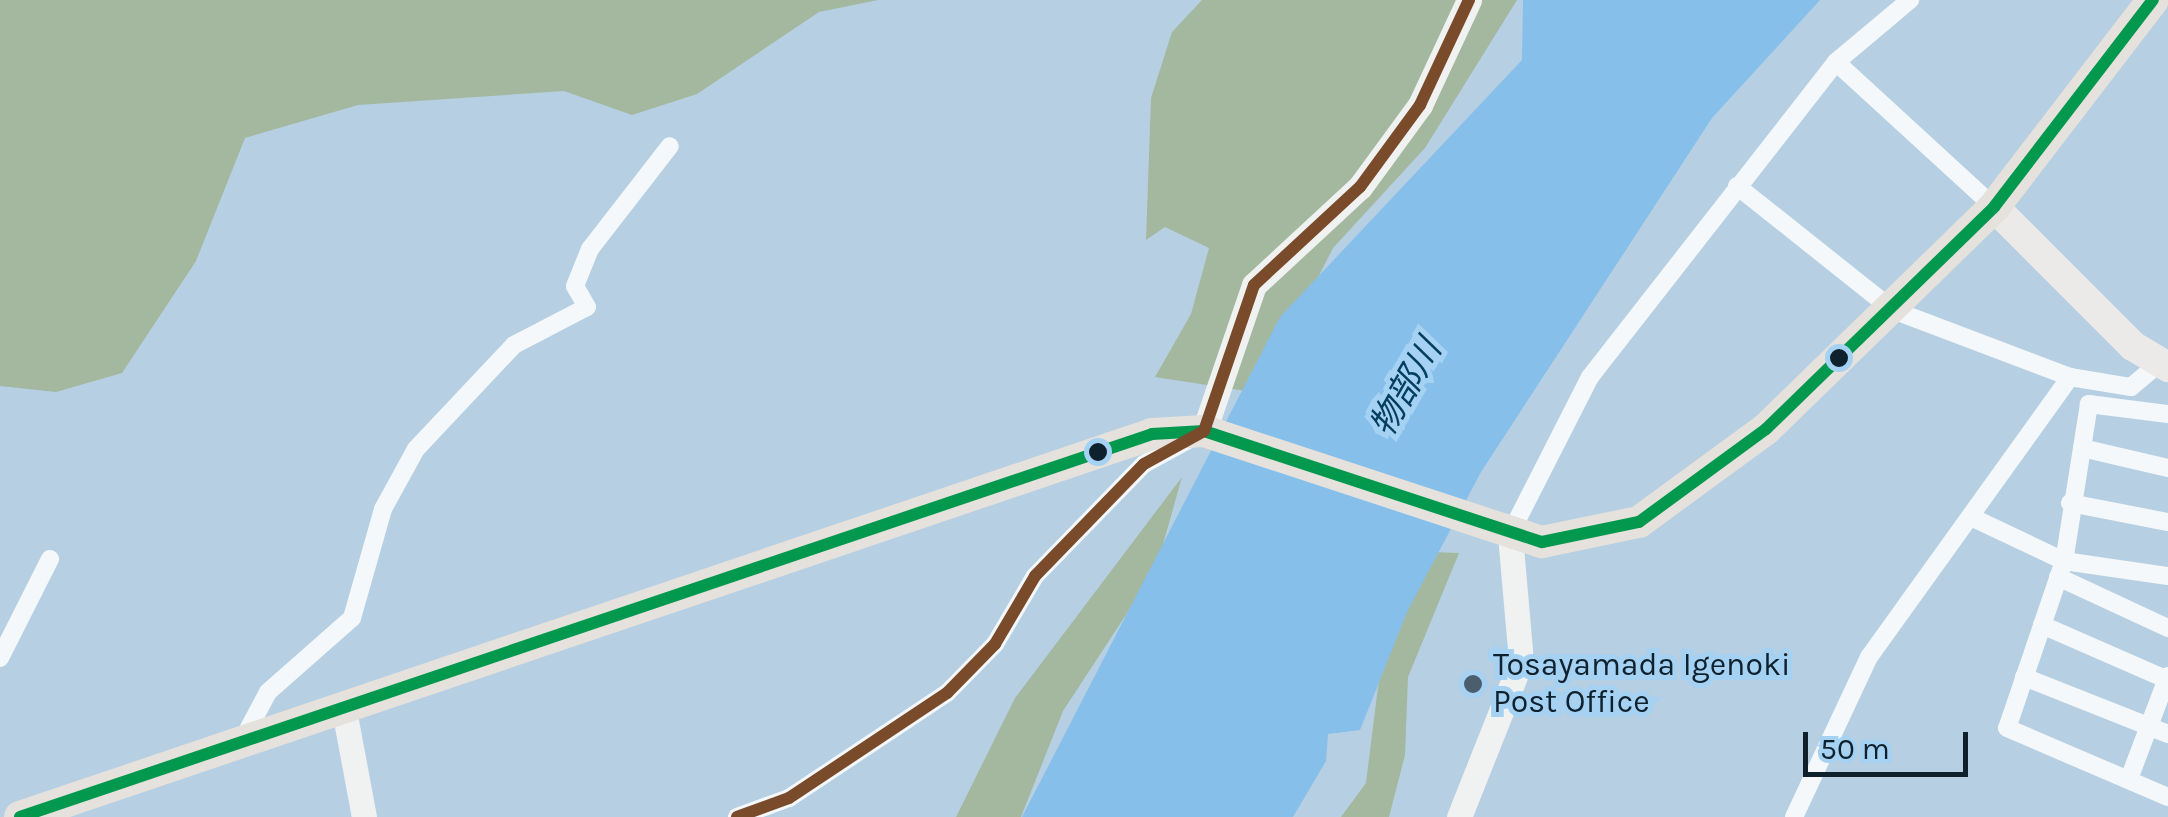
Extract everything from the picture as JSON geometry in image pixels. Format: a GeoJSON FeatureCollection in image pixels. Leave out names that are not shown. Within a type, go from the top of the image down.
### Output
{"type":"FeatureCollection","features":[{"type":"Feature","properties":{"kind":"highway"},"geometry":{"type":"LineString","coordinates":[[20,817],[236,750],[1091,451],[1217,435],[1497,528],[1585,540],[1639,522],[1766,429],[1894,310],[1994,207],[2153,0]]}},
{"type":"Feature","properties":{"kind":"main road"},"geometry":{"type":"LineString","coordinates":[[1217,435],[1254,285],[1281,250],[1360,187],[1420,105],[1469,0]]}},
{"type":"Feature","properties":{"kind":"main road"},"geometry":{"type":"LineString","coordinates":[[1994,207],[2164,365]]}},
{"type":"Feature","properties":{"kind":"main road"},"geometry":{"type":"LineString","coordinates":[[1459,817],[1521,661],[1497,528]]}},
{"type":"Feature","properties":{"kind":"main road"},"geometry":{"type":"LineString","coordinates":[[344,710],[364,817]]}},
{"type":"Feature","properties":{"kind":"street"},"geometry":{"type":"LineString","coordinates":[[1497,528],[1590,377],[1737,186],[1836,62],[1910,0]]}},
{"type":"Feature","properties":{"kind":"street"},"geometry":{"type":"LineString","coordinates":[[1836,62],[1994,207]]}},
{"type":"Feature","properties":{"kind":"street"},"geometry":{"type":"LineString","coordinates":[[236,750],[268,692],[352,618],[383,509],[416,448],[514,344],[587,307],[575,286],[590,250],[670,146]]}},
{"type":"Feature","properties":{"kind":"street"},"geometry":{"type":"LineString","coordinates":[[1737,186],[1894,310],[2070,377],[2131,387],[2164,365]]}},
{"type":"Feature","properties":{"kind":"street"},"geometry":{"type":"LineString","coordinates":[[1794,817],[1870,658],[2070,377]]}},
{"type":"Feature","properties":{"kind":"street"},"geometry":{"type":"LineString","coordinates":[[2168,414],[2088,404],[2061,569],[2007,728],[2168,798]]}},
{"type":"Feature","properties":{"kind":"street"},"geometry":{"type":"LineString","coordinates":[[737,817],[789,798],[946,693],[995,644],[1035,576],[1144,464],[1217,435]]}},
{"type":"Feature","properties":{"kind":"street"},"geometry":{"type":"LineString","coordinates":[[2082,448],[2168,468]]}},
{"type":"Feature","properties":{"kind":"street"},"geometry":{"type":"LineString","coordinates":[[2070,503],[2168,522]]}},
{"type":"Feature","properties":{"kind":"street"},"geometry":{"type":"LineString","coordinates":[[1971,517],[2168,628]]}},
{"type":"Feature","properties":{"kind":"street"},"geometry":{"type":"LineString","coordinates":[[0,658],[50,559]]}},
{"type":"Feature","properties":{"kind":"street"},"geometry":{"type":"LineString","coordinates":[[2061,569],[2168,576]]}},
{"type":"Feature","properties":{"kind":"street"},"geometry":{"type":"LineString","coordinates":[[2042,625],[2168,678],[2129,779]]}},
{"type":"Feature","properties":{"kind":"street"},"geometry":{"type":"LineString","coordinates":[[2024,677],[2168,734]]}},
{"type":"Feature","properties":{"kind":"green space"},"geometry":{"type":"Polygon","coordinates":[[[0,0],[878,0],[819,12],[697,94],[632,115],[564,91],[358,105],[245,138],[196,261],[122,373],[56,392],[0,386],[0,0]]]}},
{"type":"Feature","properties":{"kind":"green space"},"geometry":{"type":"Polygon","coordinates":[[[1202,0],[1517,0],[1425,148],[1333,248],[1259,393],[1155,377],[1191,314],[1209,248],[1165,227],[1146,240],[1151,98],[1172,32],[1202,0]]]}},
{"type":"Feature","properties":{"kind":"green space"},"geometry":{"type":"Polygon","coordinates":[[[1182,477],[1156,569],[1063,711],[1021,817],[956,817],[1015,698],[1182,477]]]}},
{"type":"Feature","properties":{"kind":"green space"},"geometry":{"type":"Polygon","coordinates":[[[1430,552],[1459,553],[1408,677],[1405,755],[1389,817],[1341,817],[1366,783],[1383,647],[1430,552]]]}},
{"type":"Feature","properties":{"kind":"water","name":"物部川"},"geometry":{"type":"Polygon","coordinates":[[[1523,0],[1820,0],[1712,118],[1481,472],[1407,612],[1360,730],[1328,734],[1326,761],[1293,817],[1022,817],[1280,317],[1522,60],[1523,0]]]}},
{"type":"Feature","properties":{"kind":"transit line"},"geometry":{"type":"LineString","coordinates":[[737,817],[789,798],[947,693],[995,644],[1035,576],[1144,464],[1204,431],[1254,285],[1360,187],[1420,105],[1469,0]]}},
{"type":"Feature","properties":{"kind":"transit line"},"geometry":{"type":"LineString","coordinates":[[20,817],[1152,434],[1204,431],[1542,542],[1639,522],[1766,429],[1994,207],[2153,0]]}},
{"type":"Feature","properties":{"kind":"place","name":"Tosayamada Igenoki Post Office"},"geometry":{"type":"Point","coordinates":[1473,684]}}]}
